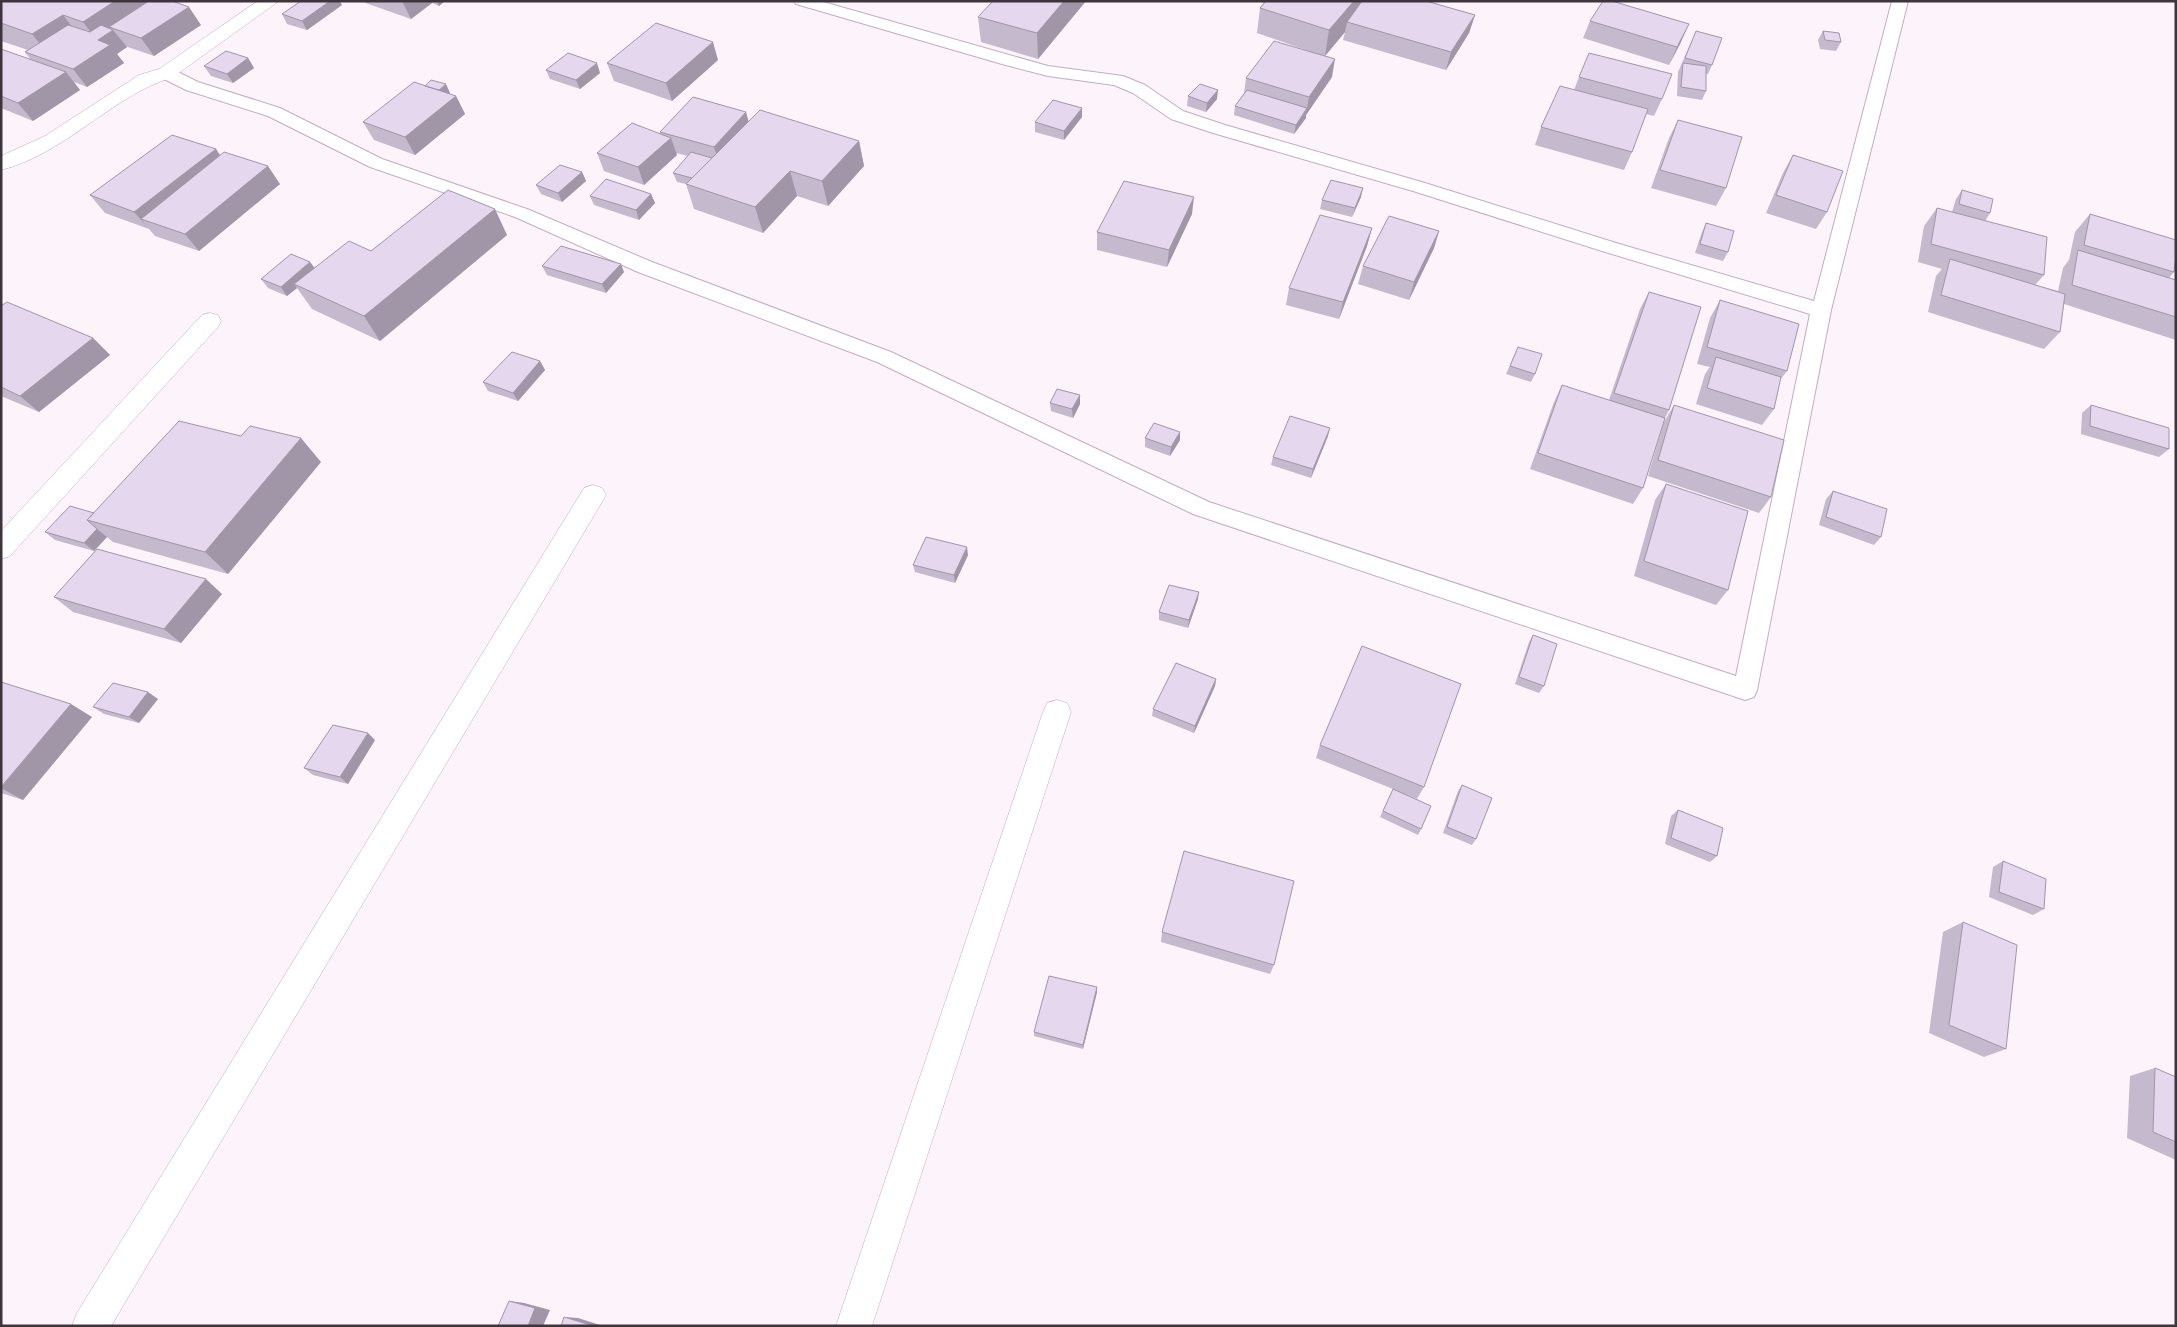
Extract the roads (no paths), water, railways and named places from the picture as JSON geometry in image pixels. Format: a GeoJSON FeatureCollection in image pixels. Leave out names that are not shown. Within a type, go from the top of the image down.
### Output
{"type":"FeatureCollection","features":[{"type":"Feature","properties":{"kind":"street"},"geometry":{"type":"LineString","coordinates":[[1,164],[52,140],[146,79],[166,73],[270,1]]}},
{"type":"Feature","properties":{"kind":"street"},"geometry":{"type":"LineString","coordinates":[[1,549],[210,322]]}},
{"type":"Feature","properties":{"kind":"street"},"geometry":{"type":"LineString","coordinates":[[90,1326],[593,495]]}},
{"type":"Feature","properties":{"kind":"street"},"geometry":{"type":"LineString","coordinates":[[854,1326],[1057,712]]}},
{"type":"Feature","properties":{"kind":"lane"},"geometry":{"type":"LineString","coordinates":[[802,1],[1016,63],[1048,71],[1117,80],[1139,90],[1177,115],[1219,130],[1419,187],[1609,247],[1821,310]]}},
{"type":"Feature","properties":{"kind":"lane"},"geometry":{"type":"LineString","coordinates":[[166,73],[192,86],[274,112],[376,163],[522,213],[645,267],[884,356],[1201,508],[1745,690],[1821,310],[1900,1]]}}]}
